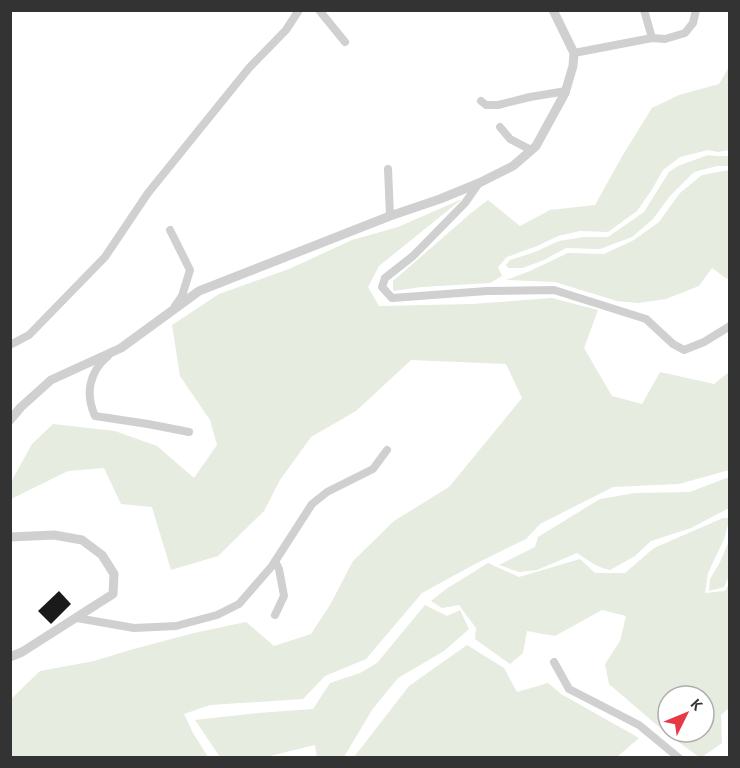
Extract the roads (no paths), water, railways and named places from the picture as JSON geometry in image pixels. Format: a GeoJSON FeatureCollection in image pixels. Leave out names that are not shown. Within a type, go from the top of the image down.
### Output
{"type":"FeatureCollection","features":[{"type":"Feature","properties":{"kind":"street"},"geometry":{"type":"LineString","coordinates":[[10,345],[36,328],[105,257],[148,193],[249,68],[286,30],[299,10]]}},
{"type":"Feature","properties":{"kind":"street"},"geometry":{"type":"LineString","coordinates":[[319,10],[345,42]]}},
{"type":"Feature","properties":{"kind":"street"},"geometry":{"type":"LineString","coordinates":[[10,420],[21,407],[51,381],[121,348],[199,291],[390,216],[440,199],[513,166],[536,146],[566,91],[573,66],[574,53],[553,10]]}},
{"type":"Feature","properties":{"kind":"street"},"geometry":{"type":"LineString","coordinates":[[644,10],[652,38]]}},
{"type":"Feature","properties":{"kind":"street"},"geometry":{"type":"LineString","coordinates":[[574,53],[652,38],[665,39],[685,33],[693,23],[696,10]]}},
{"type":"Feature","properties":{"kind":"street"},"geometry":{"type":"LineString","coordinates":[[481,101],[486,105],[498,105],[530,96],[566,91]]}},
{"type":"Feature","properties":{"kind":"street"},"geometry":{"type":"LineString","coordinates":[[500,127],[510,139],[531,150]]}},
{"type":"Feature","properties":{"kind":"street"},"geometry":{"type":"LineString","coordinates":[[388,169],[390,216]]}},
{"type":"Feature","properties":{"kind":"street"},"geometry":{"type":"LineString","coordinates":[[479,183],[465,203],[421,248],[385,278],[382,287],[392,298],[487,291],[554,290],[645,320],[673,344],[684,350],[704,342],[729,326]]}},
{"type":"Feature","properties":{"kind":"street"},"geometry":{"type":"LineString","coordinates":[[170,230],[190,270],[182,296],[173,310]]}},
{"type":"Feature","properties":{"kind":"street"},"geometry":{"type":"LineString","coordinates":[[114,351],[100,363],[92,379],[88,394],[95,416],[189,432]]}},
{"type":"Feature","properties":{"kind":"street"},"geometry":{"type":"LineString","coordinates":[[77,618],[134,628],[176,626],[217,615],[239,604],[275,561],[312,504],[327,492],[373,469],[387,450]]}},
{"type":"Feature","properties":{"kind":"street"},"geometry":{"type":"LineString","coordinates":[[10,537],[54,536],[82,540],[102,555],[114,574],[113,594],[22,652],[10,657]]}},
{"type":"Feature","properties":{"kind":"street"},"geometry":{"type":"LineString","coordinates":[[275,561],[279,569],[284,596],[275,615]]}},
{"type":"Feature","properties":{"kind":"street"},"geometry":{"type":"LineString","coordinates":[[554,662],[569,689],[639,725],[679,758]]}}]}
